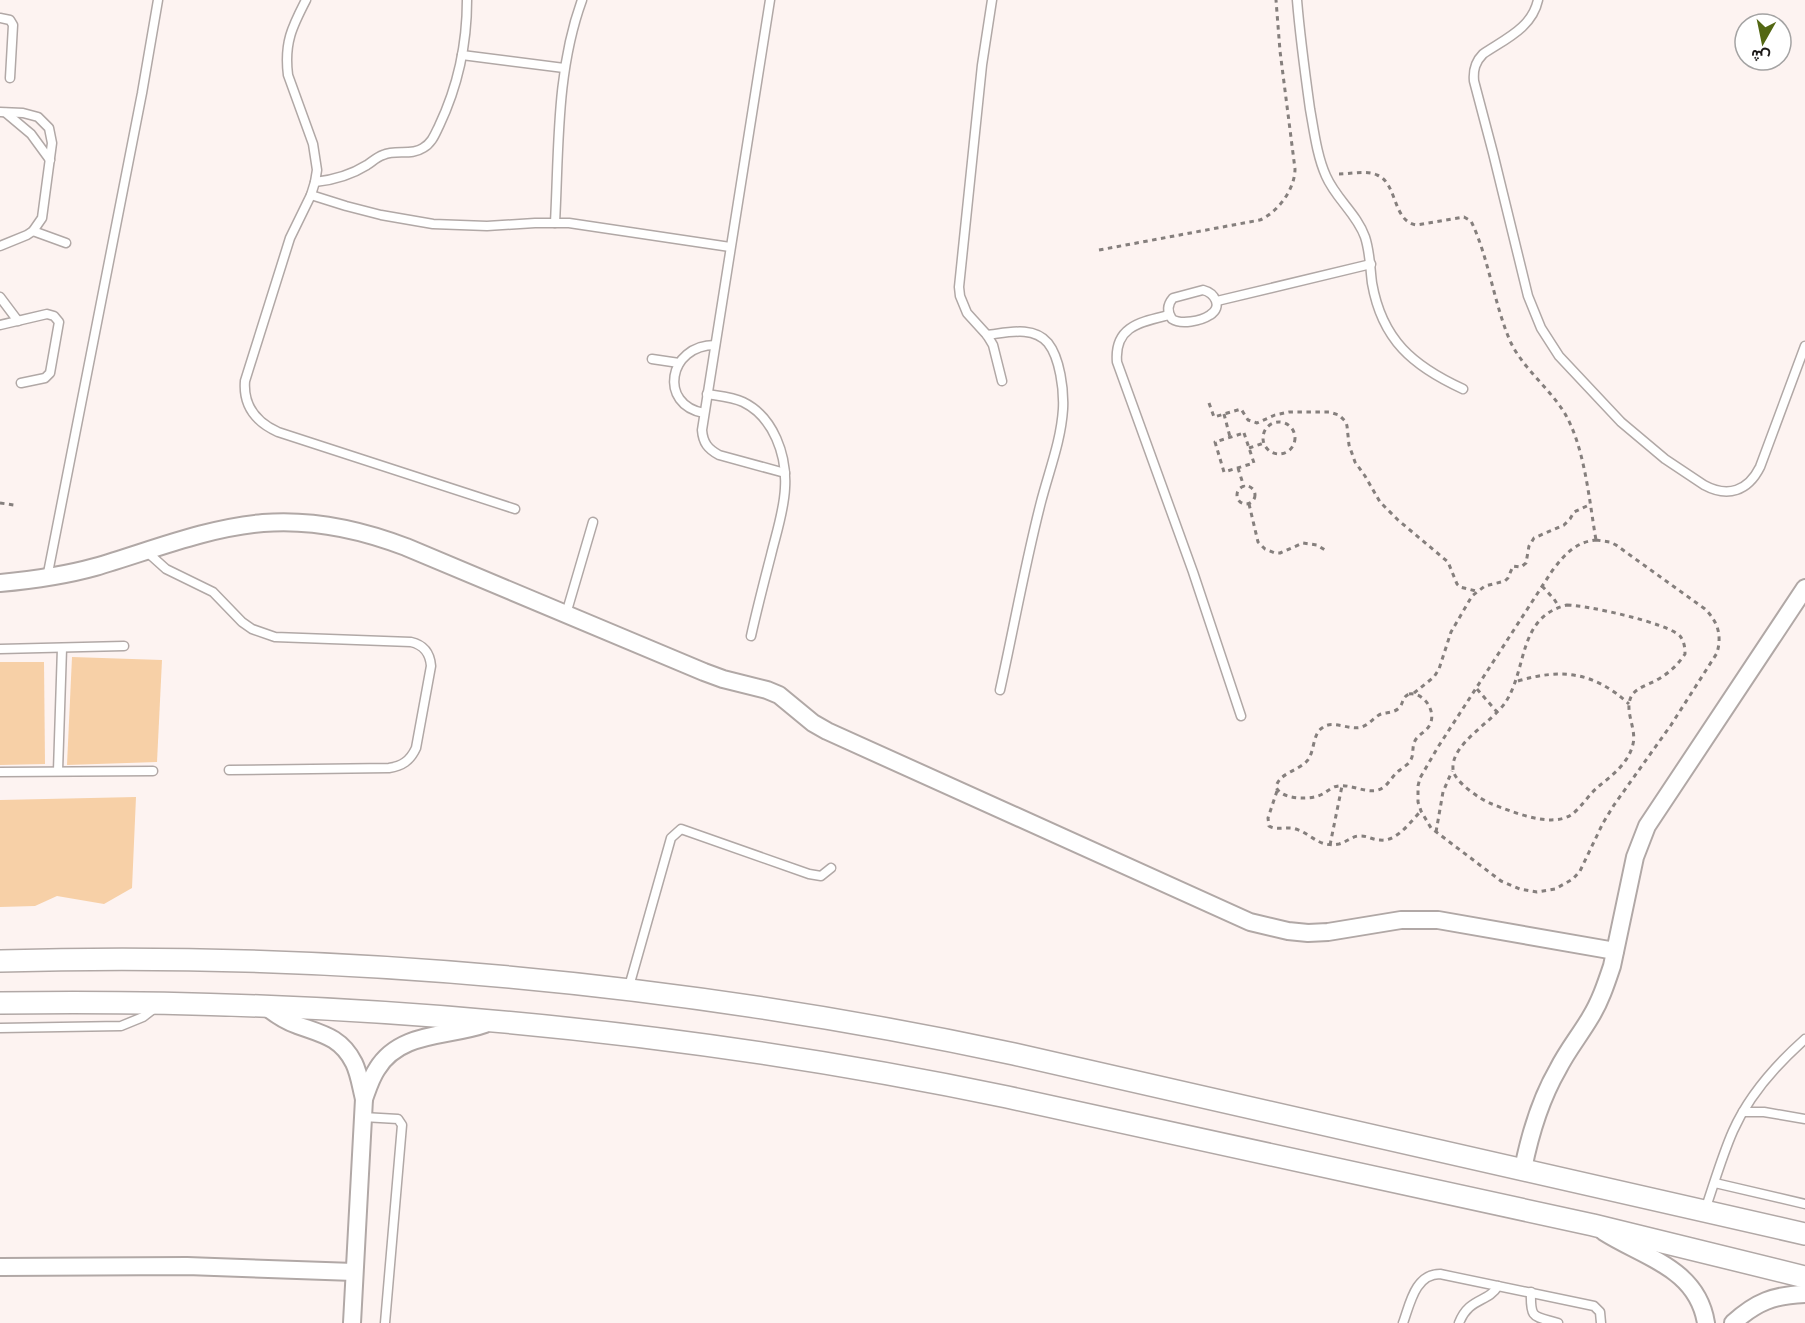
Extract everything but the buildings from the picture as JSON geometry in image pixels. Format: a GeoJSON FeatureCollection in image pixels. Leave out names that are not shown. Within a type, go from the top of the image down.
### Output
{"type":"FeatureCollection","features":[{"type":"Feature","properties":{"kind":"street"},"geometry":{"type":"LineString","coordinates":[[0,583],[46,578],[95,567],[232,528],[271,523],[320,524],[350,529],[378,537],[704,672],[767,690],[784,699],[807,719],[827,731],[1250,922],[1308,933],[1401,920],[1438,920],[1615,951]]}},
{"type":"Feature","properties":{"kind":"street"},"geometry":{"type":"LineString","coordinates":[[1522,1169],[1528,1143],[1546,1092],[1558,1067],[1600,1000],[1615,951],[1635,857],[1647,826],[1805,588]]}},
{"type":"Feature","properties":{"kind":"street"},"geometry":{"type":"LineString","coordinates":[[0,961],[164,959],[334,965],[504,977],[814,1015],[947,1040],[1805,1234]]}},
{"type":"Feature","properties":{"kind":"street"},"geometry":{"type":"LineString","coordinates":[[0,1003],[263,1005],[495,1020],[710,1046],[874,1071],[1007,1097],[1593,1225],[1805,1277]]}},
{"type":"Feature","properties":{"kind":"street"},"geometry":{"type":"LineString","coordinates":[[263,1005],[287,1021],[323,1033],[336,1040],[355,1064],[364,1099],[352,1323]]}},
{"type":"Feature","properties":{"kind":"street"},"geometry":{"type":"LineString","coordinates":[[364,1099],[378,1067],[396,1049],[419,1038],[461,1031],[495,1020]]}},
{"type":"Feature","properties":{"kind":"street"},"geometry":{"type":"LineString","coordinates":[[1593,1225],[1680,1275],[1699,1300],[1706,1323]]}},
{"type":"Feature","properties":{"kind":"street"},"geometry":{"type":"LineString","coordinates":[[0,1267],[187,1266],[354,1272]]}},
{"type":"Feature","properties":{"kind":"street"},"geometry":{"type":"LineString","coordinates":[[1733,1323],[1762,1302],[1778,1296],[1805,1294]]}},
{"type":"Feature","properties":{"kind":"lane"},"geometry":{"type":"LineString","coordinates":[[46,578],[142,93],[158,0]]}},
{"type":"Feature","properties":{"kind":"lane"},"geometry":{"type":"LineString","coordinates":[[306,0],[291,28],[286,49],[286,62],[288,75],[313,144],[317,170],[312,195],[290,238],[245,381],[246,397],[253,414],[260,422],[278,432],[515,509]]}},
{"type":"Feature","properties":{"kind":"lane"},"geometry":{"type":"LineString","coordinates":[[315,182],[338,178],[353,172],[380,155],[415,152],[432,140],[453,92],[466,33],[467,0]]}},
{"type":"Feature","properties":{"kind":"lane"},"geometry":{"type":"LineString","coordinates":[[555,223],[564,68],[582,0]]}},
{"type":"Feature","properties":{"kind":"lane"},"geometry":{"type":"LineString","coordinates":[[770,0],[702,430],[706,446],[719,455],[785,473]]}},
{"type":"Feature","properties":{"kind":"lane"},"geometry":{"type":"LineString","coordinates":[[992,0],[982,66],[958,287],[967,313],[993,345],[1002,381]]}},
{"type":"Feature","properties":{"kind":"lane"},"geometry":{"type":"LineString","coordinates":[[1297,0],[1313,128],[1325,175],[1359,224],[1365,237],[1376,299],[1382,316],[1398,344],[1419,365],[1463,389]]}},
{"type":"Feature","properties":{"kind":"lane"},"geometry":{"type":"LineString","coordinates":[[1538,0],[1528,22],[1483,54],[1478,59],[1473,74],[1528,296],[1541,328],[1559,356],[1600,401],[1643,442],[1712,490],[1732,491],[1741,488],[1756,476],[1805,346]]}},
{"type":"Feature","properties":{"kind":"lane"},"geometry":{"type":"LineString","coordinates":[[0,18],[10,20],[13,25],[10,78]]}},
{"type":"Feature","properties":{"kind":"lane"},"geometry":{"type":"LineString","coordinates":[[462,55],[564,68]]}},
{"type":"Feature","properties":{"kind":"lane"},"geometry":{"type":"LineString","coordinates":[[3,112],[31,134],[50,160]]}},
{"type":"Feature","properties":{"kind":"lane"},"geometry":{"type":"LineString","coordinates":[[0,246],[33,231],[42,218],[52,135],[45,122],[31,114],[3,112]]}},
{"type":"Feature","properties":{"kind":"lane"},"geometry":{"type":"LineString","coordinates":[[312,195],[381,215],[433,224],[487,226],[555,223],[583,225],[730,247]]}},
{"type":"Feature","properties":{"kind":"lane"},"geometry":{"type":"LineString","coordinates":[[33,231],[66,243]]}},
{"type":"Feature","properties":{"kind":"lane"},"geometry":{"type":"LineString","coordinates":[[1216,301],[1371,264]]}},
{"type":"Feature","properties":{"kind":"lane"},"geometry":{"type":"LineString","coordinates":[[1203,290],[1211,293],[1216,301],[1215,310],[1209,316],[1181,323],[1176,322],[1169,315],[1170,302],[1178,296],[1203,290]]}},
{"type":"Feature","properties":{"kind":"lane"},"geometry":{"type":"LineString","coordinates":[[0,297],[18,321]]}},
{"type":"Feature","properties":{"kind":"lane"},"geometry":{"type":"LineString","coordinates":[[0,325],[51,314],[59,322],[50,373],[45,378],[21,383]]}},
{"type":"Feature","properties":{"kind":"lane"},"geometry":{"type":"LineString","coordinates":[[1169,315],[1138,322],[1131,327],[1121,339],[1116,354],[1117,362],[1190,561],[1241,716]]}},
{"type":"Feature","properties":{"kind":"lane"},"geometry":{"type":"LineString","coordinates":[[987,335],[1029,332],[1042,338],[1051,348],[1057,362],[1063,392],[1059,437],[1041,502],[1000,690]]}},
{"type":"Feature","properties":{"kind":"lane"},"geometry":{"type":"LineString","coordinates":[[704,413],[688,407],[681,401],[675,384],[676,373],[679,363],[691,350],[715,345]]}},
{"type":"Feature","properties":{"kind":"lane"},"geometry":{"type":"LineString","coordinates":[[652,359],[679,363]]}},
{"type":"Feature","properties":{"kind":"lane"},"geometry":{"type":"LineString","coordinates":[[707,394],[741,401],[754,408],[764,418],[778,443],[785,473],[783,503],[751,636]]}},
{"type":"Feature","properties":{"kind":"lane"},"geometry":{"type":"LineString","coordinates":[[566,614],[593,522]]}},
{"type":"Feature","properties":{"kind":"lane"},"geometry":{"type":"LineString","coordinates":[[146,551],[166,569],[213,592],[242,622],[263,634],[275,637],[411,642],[418,644],[428,653],[431,666],[416,748],[413,755],[403,764],[389,768],[229,770]]}},
{"type":"Feature","properties":{"kind":"lane"},"geometry":{"type":"LineString","coordinates":[[0,648],[124,646]]}},
{"type":"Feature","properties":{"kind":"lane"},"geometry":{"type":"LineString","coordinates":[[58,771],[62,648]]}},
{"type":"Feature","properties":{"kind":"lane"},"geometry":{"type":"LineString","coordinates":[[0,772],[153,771]]}},
{"type":"Feature","properties":{"kind":"lane"},"geometry":{"type":"LineString","coordinates":[[628,991],[671,838],[681,829],[809,874],[821,876],[831,868]]}},
{"type":"Feature","properties":{"kind":"lane"},"geometry":{"type":"LineString","coordinates":[[0,1028],[121,1026],[143,1017],[160,1003]]}},
{"type":"Feature","properties":{"kind":"lane"},"geometry":{"type":"LineString","coordinates":[[1705,1210],[1733,1130],[1743,1112],[1767,1078],[1805,1039]]}},
{"type":"Feature","properties":{"kind":"lane"},"geometry":{"type":"LineString","coordinates":[[1743,1112],[1785,1114],[1805,1119]]}},
{"type":"Feature","properties":{"kind":"lane"},"geometry":{"type":"LineString","coordinates":[[363,1117],[398,1119],[402,1125],[385,1323]]}},
{"type":"Feature","properties":{"kind":"lane"},"geometry":{"type":"LineString","coordinates":[[1715,1183],[1805,1204]]}},
{"type":"Feature","properties":{"kind":"lane"},"geometry":{"type":"LineString","coordinates":[[1403,1323],[1418,1286],[1428,1276],[1440,1274],[1594,1306],[1600,1312],[1601,1323]]}},
{"type":"Feature","properties":{"kind":"lane"},"geometry":{"type":"LineString","coordinates":[[1459,1323],[1465,1310],[1479,1299],[1493,1293],[1498,1286]]}},
{"type":"Feature","properties":{"kind":"lane"},"geometry":{"type":"LineString","coordinates":[[1531,1292],[1531,1311],[1534,1316],[1541,1321],[1558,1323]]}},
{"type":"Feature","properties":{"kind":"path"},"geometry":{"type":"LineString","coordinates":[[1099,250],[1260,220],[1272,213],[1292,187],[1295,169],[1276,0]]}},
{"type":"Feature","properties":{"kind":"path"},"geometry":{"type":"LineString","coordinates":[[1325,175],[1368,173],[1379,175],[1386,182],[1404,219],[1410,224],[1417,225],[1464,217],[1471,221],[1512,344],[1531,373],[1562,409],[1576,436],[1596,540]]}},
{"type":"Feature","properties":{"kind":"path"},"geometry":{"type":"LineString","coordinates":[[1209,403],[1214,417],[1241,409],[1248,420],[1257,423],[1289,412],[1339,414],[1346,422],[1348,445],[1354,462],[1380,502],[1448,562],[1460,587],[1476,591]]}},
{"type":"Feature","properties":{"kind":"path"},"geometry":{"type":"LineString","coordinates":[[1224,414],[1230,437]]}},
{"type":"Feature","properties":{"kind":"path"},"geometry":{"type":"LineString","coordinates":[[1285,423],[1293,430],[1295,442],[1283,453],[1271,452],[1264,443],[1265,432],[1273,424],[1285,423]]}},
{"type":"Feature","properties":{"kind":"path"},"geometry":{"type":"LineString","coordinates":[[1244,433],[1249,448],[1254,464],[1224,472],[1215,442],[1244,433]]}},
{"type":"Feature","properties":{"kind":"path"},"geometry":{"type":"LineString","coordinates":[[1249,448],[1264,443]]}},
{"type":"Feature","properties":{"kind":"path"},"geometry":{"type":"LineString","coordinates":[[1238,468],[1244,487]]}},
{"type":"Feature","properties":{"kind":"path"},"geometry":{"type":"LineString","coordinates":[[1244,487],[1254,491],[1254,499],[1249,504],[1239,500],[1238,492],[1244,487]]}},
{"type":"Feature","properties":{"kind":"path"},"geometry":{"type":"LineString","coordinates":[[0,503],[14,505]]}},
{"type":"Feature","properties":{"kind":"path"},"geometry":{"type":"LineString","coordinates":[[1249,504],[1258,542],[1265,549],[1280,553],[1303,543],[1317,545],[1325,550]]}},
{"type":"Feature","properties":{"kind":"path"},"geometry":{"type":"LineString","coordinates":[[1420,811],[1396,836],[1389,840],[1381,841],[1360,836],[1330,845],[1317,842],[1298,830],[1272,829],[1268,818],[1279,779],[1304,764],[1322,727],[1329,724],[1354,728],[1365,726],[1382,714],[1399,708],[1405,696],[1414,694],[1439,669],[1451,632],[1476,591],[1509,578],[1513,566],[1521,567],[1526,563],[1529,546],[1534,538],[1564,525],[1574,512],[1590,505]]}},
{"type":"Feature","properties":{"kind":"path"},"geometry":{"type":"LineString","coordinates":[[1596,540],[1616,545],[1705,609],[1716,622],[1719,631],[1719,645],[1717,653],[1671,725],[1598,832],[1580,871],[1564,885],[1546,891],[1520,889],[1501,881],[1431,828],[1420,811],[1418,794],[1420,778],[1562,558],[1574,546],[1596,540]]}},
{"type":"Feature","properties":{"kind":"path"},"geometry":{"type":"LineString","coordinates":[[1542,586],[1558,607]]}},
{"type":"Feature","properties":{"kind":"path"},"geometry":{"type":"LineString","coordinates":[[1436,832],[1443,792],[1453,769],[1456,755],[1466,740],[1497,712],[1507,699],[1516,682],[1531,631],[1544,615],[1558,607],[1576,605],[1612,612],[1661,627],[1681,638],[1685,654],[1679,662],[1665,675],[1638,689],[1629,704],[1634,732],[1630,753],[1615,773],[1591,792],[1572,814],[1565,818],[1535,819],[1490,803],[1479,798],[1456,778],[1453,769]]}},
{"type":"Feature","properties":{"kind":"path"},"geometry":{"type":"LineString","coordinates":[[1516,682],[1559,673],[1586,677],[1610,688],[1629,704]]}},
{"type":"Feature","properties":{"kind":"path"},"geometry":{"type":"LineString","coordinates":[[1476,688],[1497,712]]}},
{"type":"Feature","properties":{"kind":"path"},"geometry":{"type":"LineString","coordinates":[[1277,791],[1284,795],[1309,798],[1342,786],[1378,790],[1409,763],[1415,740],[1428,728],[1432,717],[1431,711],[1425,701],[1414,694]]}},
{"type":"Feature","properties":{"kind":"path"},"geometry":{"type":"LineString","coordinates":[[1330,845],[1342,786]]}},
{"type":"Feature","properties":{"kind":"shaded area"},"geometry":{"type":"Polygon","coordinates":[[[72,657],[162,660],[157,762],[67,765],[72,657]]]}},
{"type":"Feature","properties":{"kind":"shaded area"},"geometry":{"type":"Polygon","coordinates":[[[0,662],[44,662],[45,764],[0,765],[0,662]]]}},
{"type":"Feature","properties":{"kind":"shaded area"},"geometry":{"type":"Polygon","coordinates":[[[136,797],[132,888],[104,904],[57,896],[35,906],[0,907],[0,800],[136,797]]]}}]}
